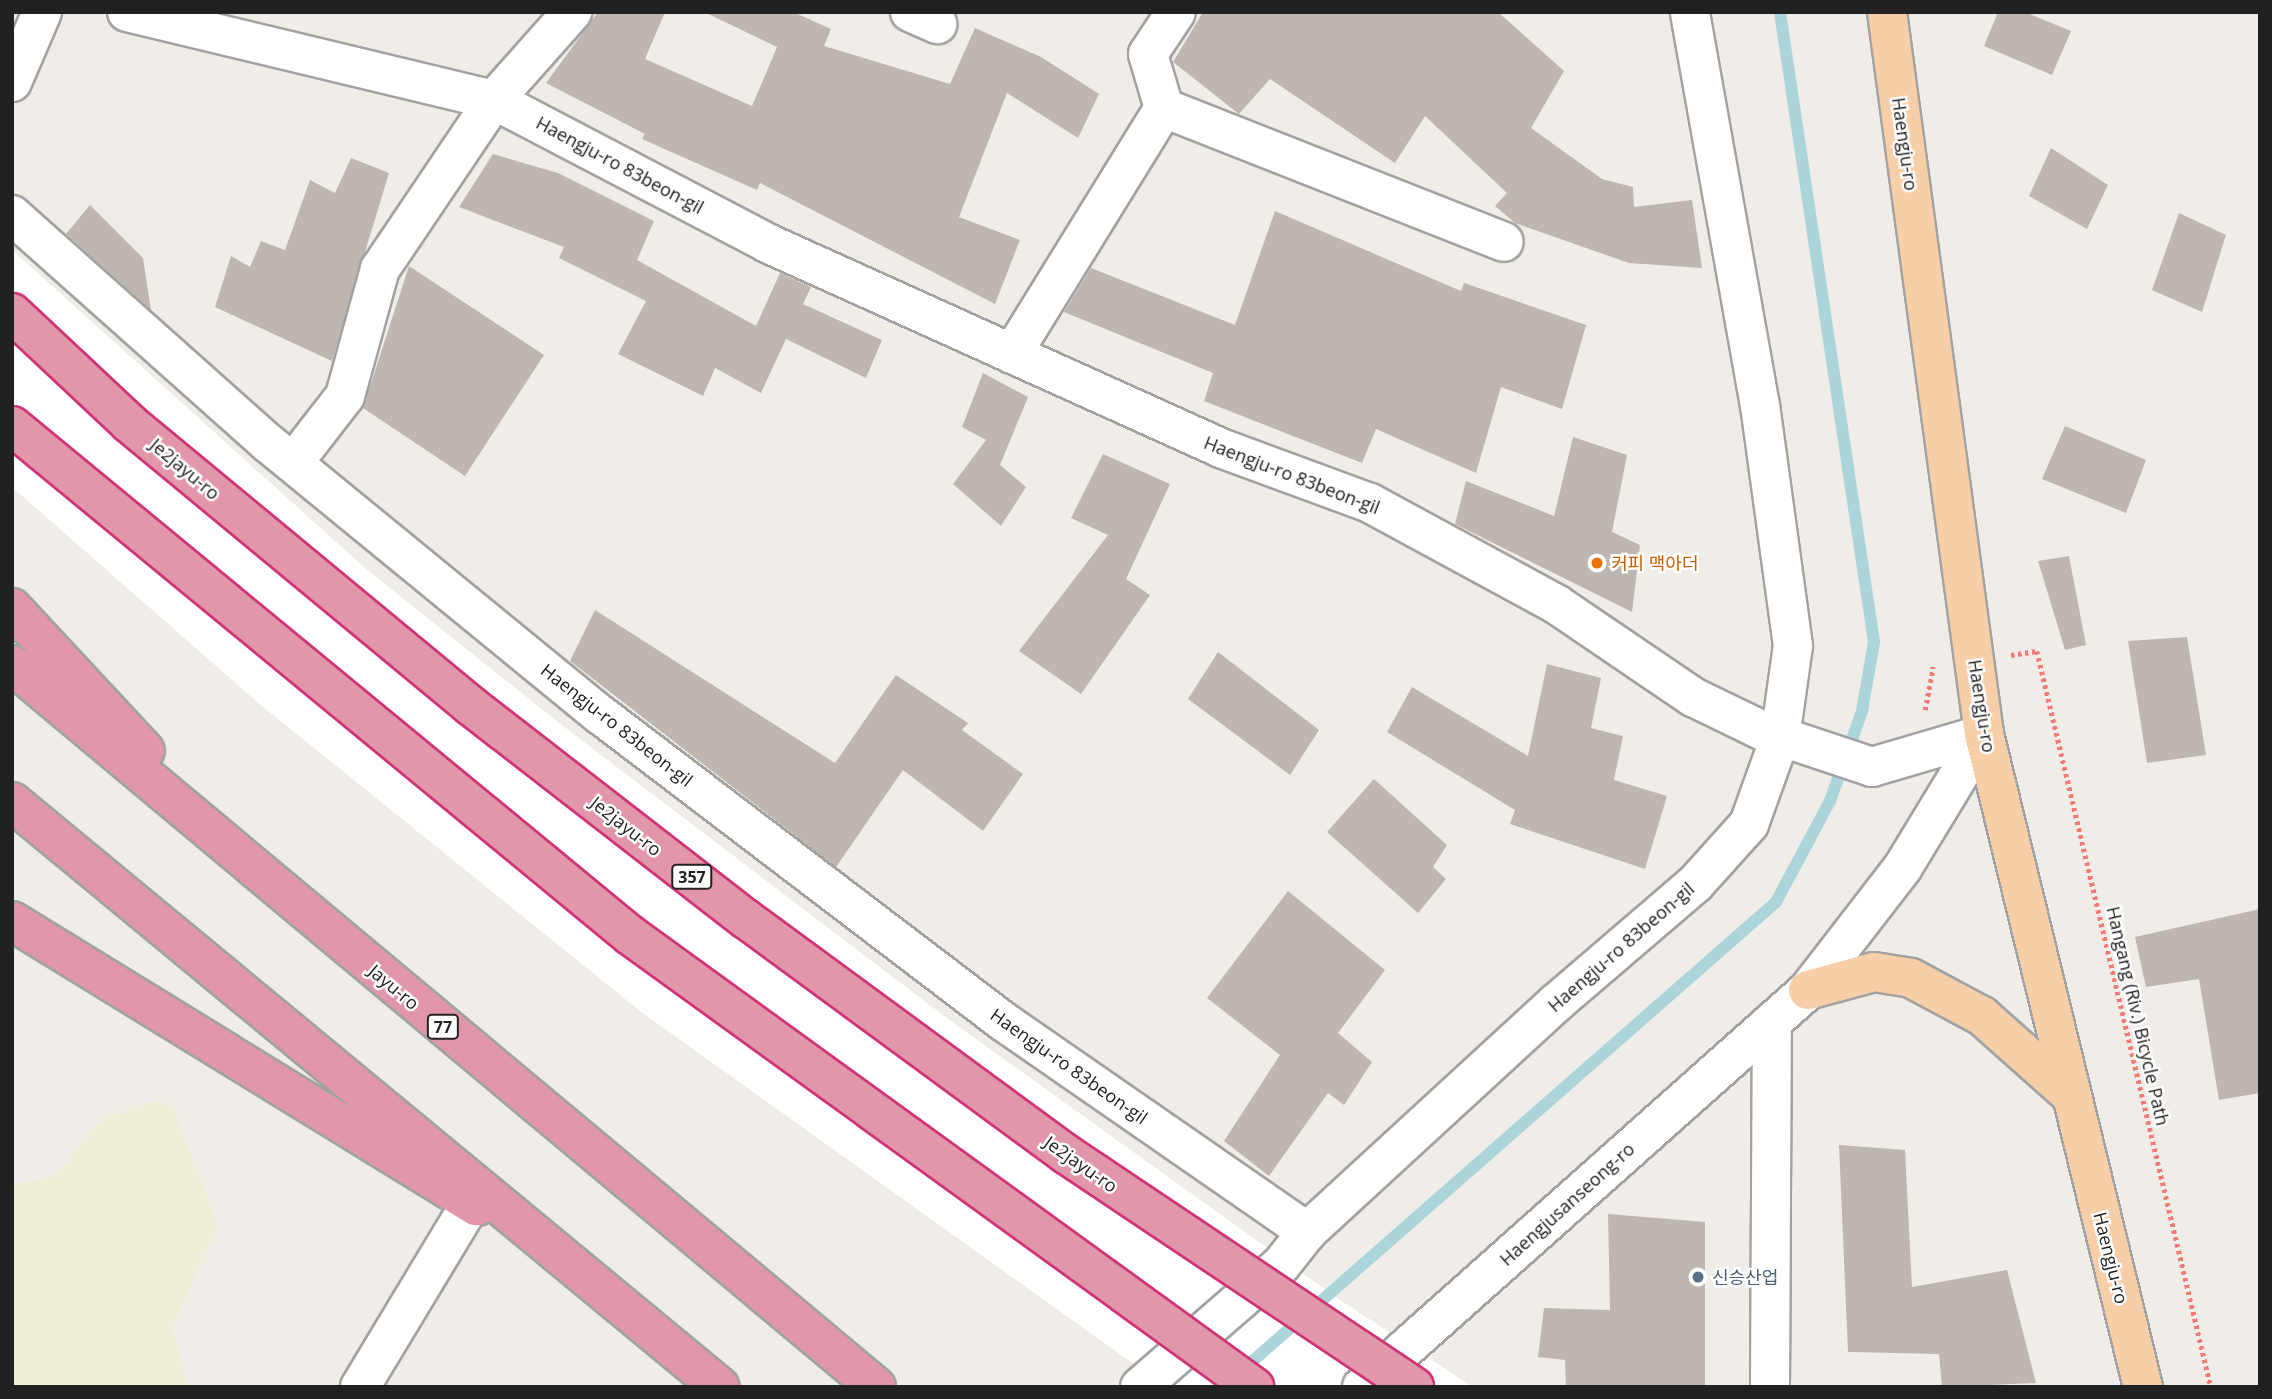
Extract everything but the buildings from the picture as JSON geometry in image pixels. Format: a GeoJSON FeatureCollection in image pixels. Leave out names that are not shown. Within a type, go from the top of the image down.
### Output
{"type":"FeatureCollection","features":[{"type":"Feature","properties":{"kind":"highway","name":"Je2jayu-ro"},"geometry":{"type":"LineString","coordinates":[[12,313],[129,423],[450,689],[735,911],[1066,1154],[1414,1387]]}},
{"type":"Feature","properties":{"kind":"highway"},"geometry":{"type":"LineString","coordinates":[[12,426],[630,935],[1254,1387]]}},
{"type":"Feature","properties":{"kind":"highway"},"geometry":{"type":"LineString","coordinates":[[12,608],[266,881]]}},
{"type":"Feature","properties":{"kind":"highway","name":"Jayu-ro"},"geometry":{"type":"LineString","coordinates":[[12,665],[266,881],[876,1387]]}},
{"type":"Feature","properties":{"kind":"highway"},"geometry":{"type":"LineString","coordinates":[[12,802],[605,1285],[720,1387]]}},
{"type":"Feature","properties":{"kind":"highway"},"geometry":{"type":"LineString","coordinates":[[12,921],[605,1285]]}},
{"type":"Feature","properties":{"kind":"main road","name":"Haengju-ro"},"geometry":{"type":"LineString","coordinates":[[1887,12],[1984,734],[2143,1387]]}},
{"type":"Feature","properties":{"kind":"main road"},"geometry":{"type":"LineString","coordinates":[[1808,990],[1874,972],[1911,978],[1982,1016],[2070,1094]]}},
{"type":"Feature","properties":{"kind":"street"},"geometry":{"type":"LineString","coordinates":[[12,82],[42,12]]}},
{"type":"Feature","properties":{"kind":"street","name":"Haengju-ro 83beon-gil"},"geometry":{"type":"LineString","coordinates":[[127,12],[494,100],[767,243],[1223,449],[1370,503],[1556,604],[1693,697],[1780,738]]}},
{"type":"Feature","properties":{"kind":"street"},"geometry":{"type":"LineString","coordinates":[[293,463],[345,396],[380,270],[494,100],[572,12]]}},
{"type":"Feature","properties":{"kind":"street"},"geometry":{"type":"LineString","coordinates":[[1012,354],[1164,108],[1147,54],[1176,12]]}},
{"type":"Feature","properties":{"kind":"street","name":"Haengju-ro 83beon-gil"},"geometry":{"type":"LineString","coordinates":[[12,215],[293,463],[602,716],[1004,1022],[1307,1232],[1695,884],[1749,824],[1780,738],[1794,646],[1760,406],[1690,12]]}},
{"type":"Feature","properties":{"kind":"street"},"geometry":{"type":"LineString","coordinates":[[1164,108],[1504,243]]}},
{"type":"Feature","properties":{"kind":"street"},"geometry":{"type":"LineString","coordinates":[[1780,738],[1871,766],[1984,734]]}},
{"type":"Feature","properties":{"kind":"street","name":"Haengjusanseong-ro"},"geometry":{"type":"LineString","coordinates":[[1362,1387],[1808,990],[1903,867],[1984,734]]}},
{"type":"Feature","properties":{"kind":"street"},"geometry":{"type":"LineString","coordinates":[[1770,1387],[1772,1022]]}},
{"type":"Feature","properties":{"kind":"street"},"geometry":{"type":"LineString","coordinates":[[360,1387],[471,1203]]}},
{"type":"Feature","properties":{"kind":"street"},"geometry":{"type":"LineString","coordinates":[[1140,1387],[1281,1265],[1307,1232]]}},
{"type":"Feature","properties":{"kind":"path","name":"Hangang (Riv.) Bicycle Path"},"geometry":{"type":"LineString","coordinates":[[2037,651],[2211,1387]]}},
{"type":"Feature","properties":{"kind":"green space"},"geometry":{"type":"Polygon","coordinates":[[[158,1101],[173,1108],[218,1226],[172,1327],[188,1387],[12,1387],[12,1186],[56,1176],[102,1119],[158,1101]]]}},
{"type":"Feature","properties":{"kind":"pier"},"geometry":{"type":"Polygon","coordinates":[[[12,250],[365,568],[563,726],[948,1019],[1340,1300],[1473,1387],[1166,1387],[640,1011],[257,702],[12,487],[12,250]]]}},
{"type":"Feature","properties":{"kind":"waterway"},"geometry":{"type":"LineString","coordinates":[[1239,1373],[1776,902],[1830,801],[1862,711],[1874,642],[1780,12]]}},
{"type":"Feature","properties":{"kind":"place","name":"커피 맥아더"},"geometry":{"type":"Point","coordinates":[1597,563]}},
{"type":"Feature","properties":{"kind":"place","name":"신승산업"},"geometry":{"type":"Point","coordinates":[1698,1277]}}]}
